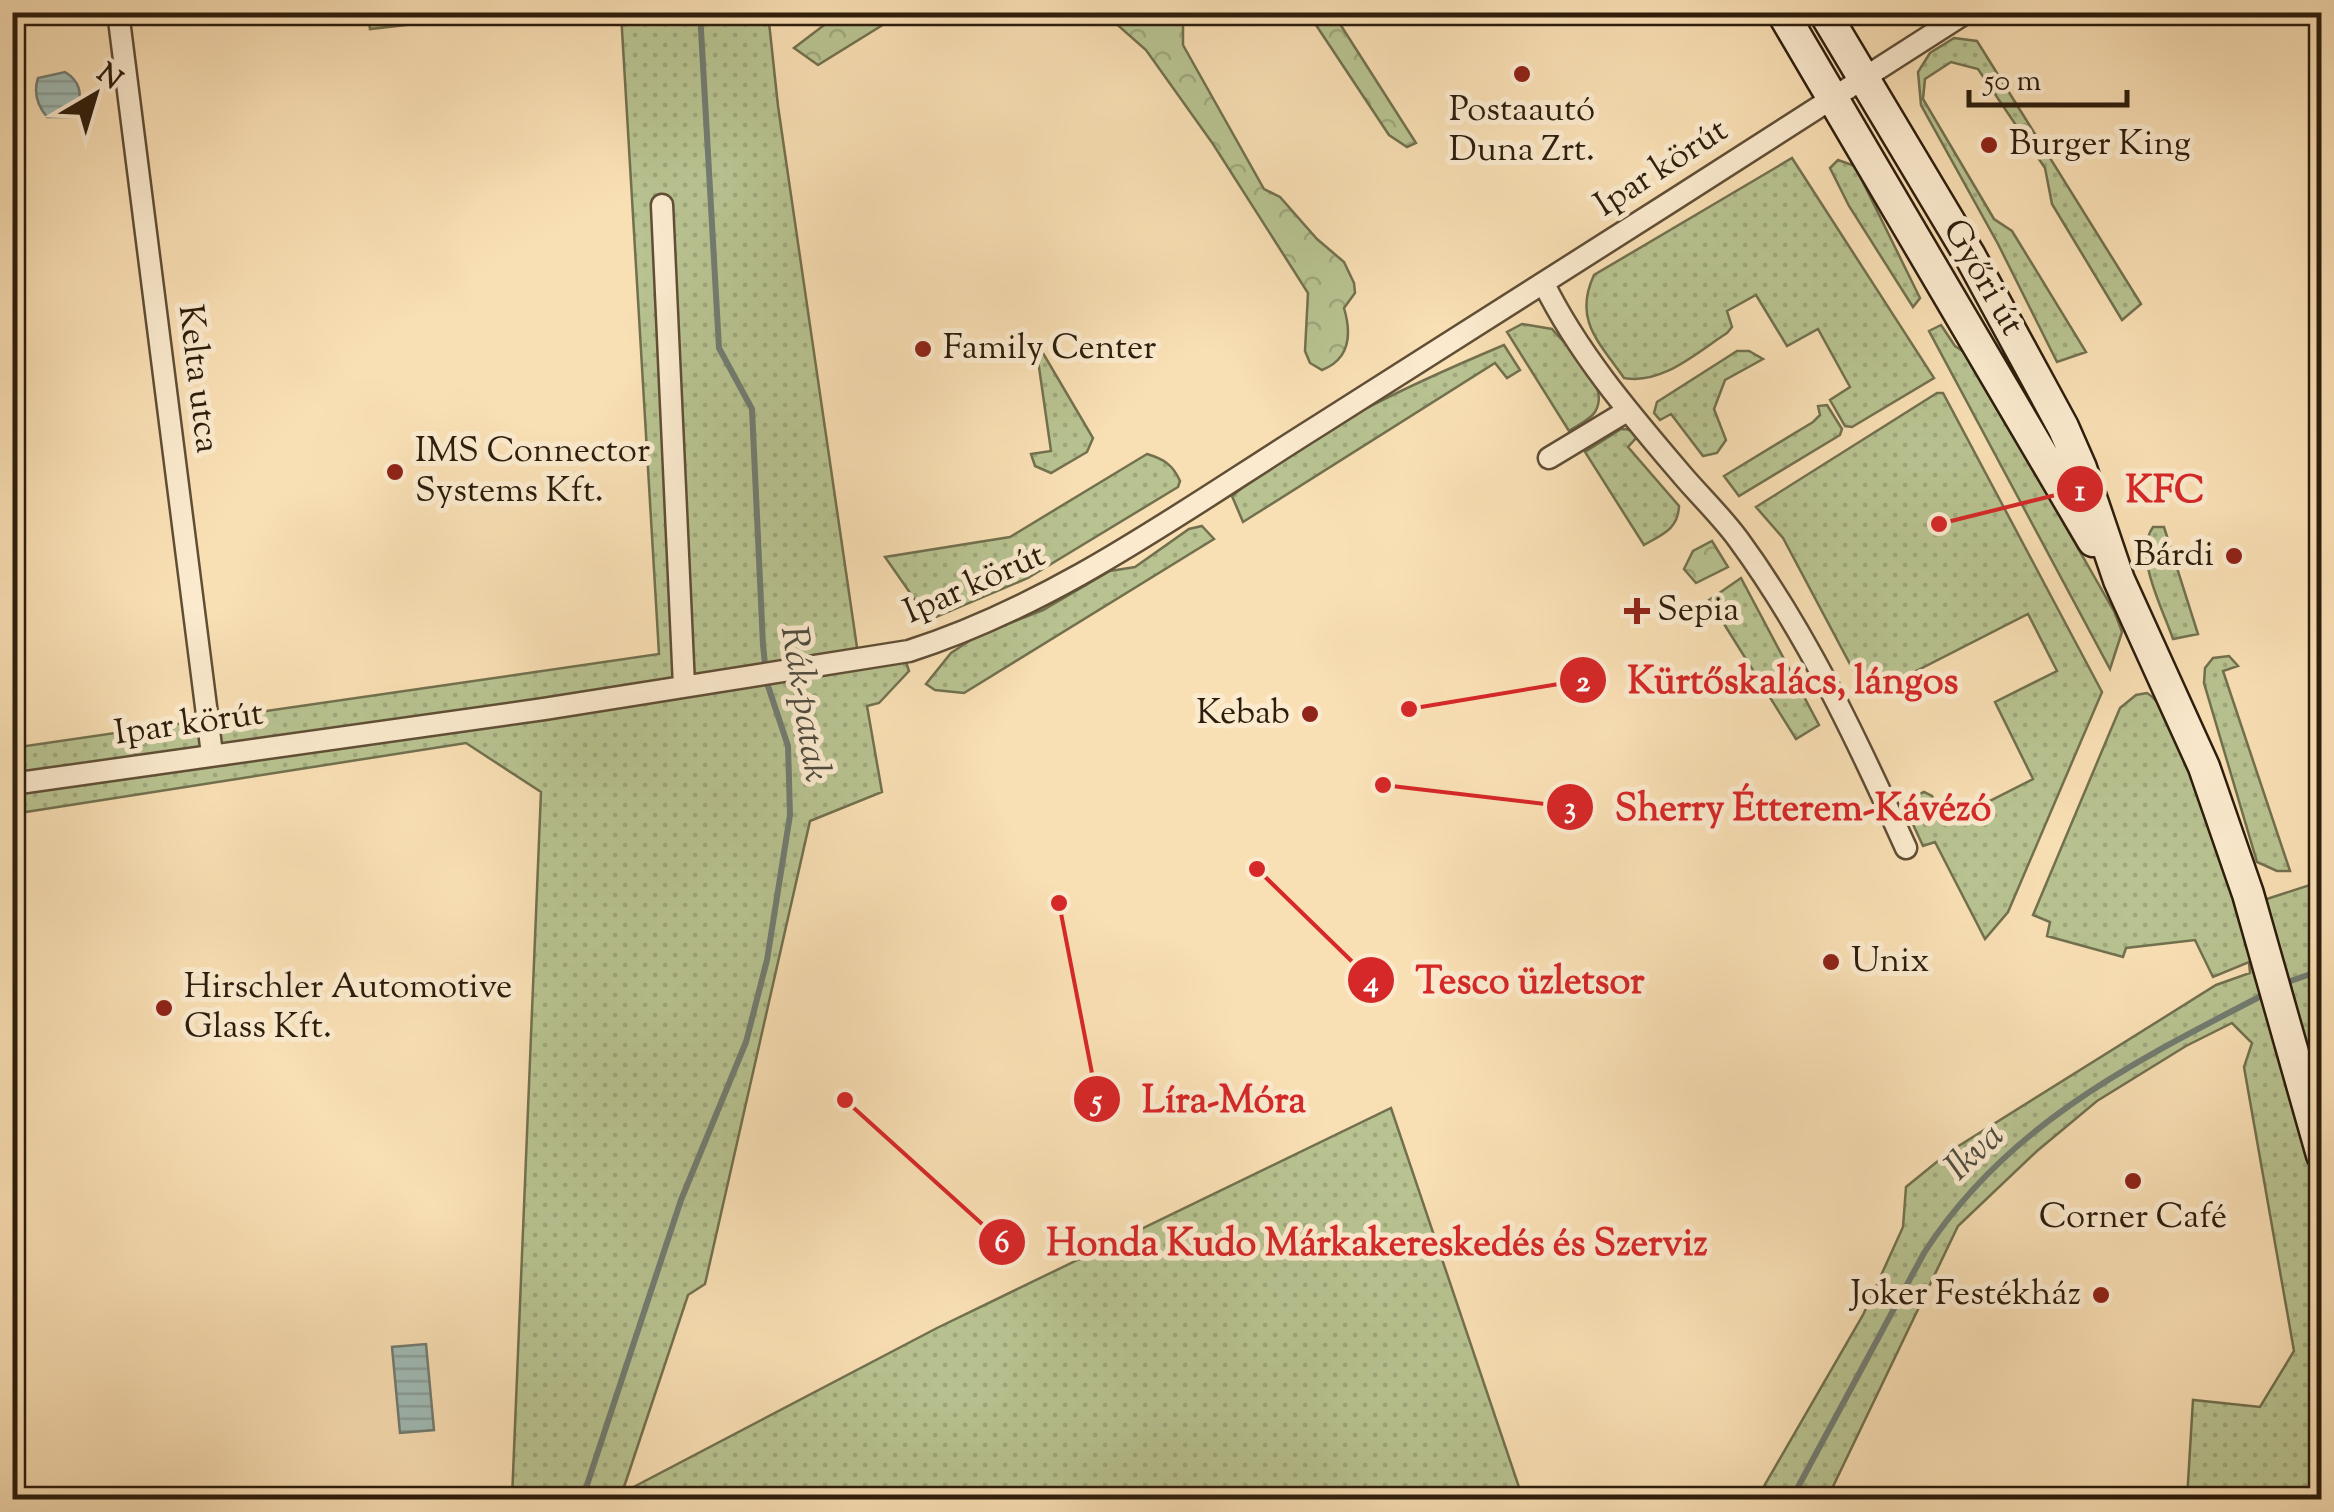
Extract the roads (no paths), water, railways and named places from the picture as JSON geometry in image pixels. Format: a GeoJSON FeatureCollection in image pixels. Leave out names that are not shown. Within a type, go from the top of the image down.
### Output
{"type":"FeatureCollection","features":[{"type":"Feature","properties":{"kind":"main road","name":"Győri út"},"geometry":{"type":"LineString","coordinates":[[1782,12],[2084,528],[2119,580]]}},
{"type":"Feature","properties":{"kind":"main road","name":"Győri út"},"geometry":{"type":"LineString","coordinates":[[1824,12],[1970,256],[2081,468],[2119,580],[2204,766],[2266,956],[2322,1155]]}},
{"type":"Feature","properties":{"kind":"street","name":"Kelta utca"},"geometry":{"type":"LineString","coordinates":[[118,12],[212,754]]}},
{"type":"Feature","properties":{"kind":"street","name":"Ipar körút"},"geometry":{"type":"LineString","coordinates":[[12,784],[544,709],[909,651],[952,638],[1045,595],[1544,284],[1968,12]]}},
{"type":"Feature","properties":{"kind":"street"},"geometry":{"type":"LineString","coordinates":[[662,205],[684,686]]}},
{"type":"Feature","properties":{"kind":"street"},"geometry":{"type":"LineString","coordinates":[[1544,284],[1559,314],[1626,411],[1723,520],[1771,586],[1835,700],[1906,848]]}},
{"type":"Feature","properties":{"kind":"street"},"geometry":{"type":"LineString","coordinates":[[1549,458],[1626,411]]}},
{"type":"Feature","properties":{"kind":"water"},"geometry":{"type":"Polygon","coordinates":[[[65,72],[79,88],[78,109],[70,117],[47,117],[37,99],[38,78],[65,72]]]}},
{"type":"Feature","properties":{"kind":"water"},"geometry":{"type":"Polygon","coordinates":[[[426,1344],[434,1430],[400,1433],[392,1347],[426,1344]]]}},
{"type":"Feature","properties":{"kind":"waterway","name":"Rák-patak"},"geometry":{"type":"LineString","coordinates":[[582,1500],[681,1200],[746,1042],[767,960],[790,815],[788,746],[767,683],[763,645],[752,409],[719,348],[700,12]]}},
{"type":"Feature","properties":{"kind":"waterway","name":"Ikva"},"geometry":{"type":"LineString","coordinates":[[2285,983],[2322,970]]}},
{"type":"Feature","properties":{"kind":"waterway","name":"Ikva"},"geometry":{"type":"LineString","coordinates":[[1791,1500],[1924,1253],[1957,1208],[1994,1168],[2034,1132],[2121,1072],[2265,994]]}},
{"type":"Feature","properties":{"kind":"place","name":"Postaautó Duna Zrt."},"geometry":{"type":"Point","coordinates":[1522,74]}},
{"type":"Feature","properties":{"kind":"place","name":"Burger King"},"geometry":{"type":"Point","coordinates":[1989,145]}},
{"type":"Feature","properties":{"kind":"place","name":"Family Center"},"geometry":{"type":"Point","coordinates":[923,349]}},
{"type":"Feature","properties":{"kind":"place","name":"IMS Connector Systems Kft."},"geometry":{"type":"Point","coordinates":[395,472]}},
{"type":"Feature","properties":{"kind":"place","name":"KFC"},"geometry":{"type":"Point","coordinates":[1939,524]}},
{"type":"Feature","properties":{"kind":"place","name":"Bárdi"},"geometry":{"type":"Point","coordinates":[2234,556]}},
{"type":"Feature","properties":{"kind":"place","name":"Sepia"},"geometry":{"type":"Point","coordinates":[1637,611]}},
{"type":"Feature","properties":{"kind":"place","name":"Kürtőskalács, lángos"},"geometry":{"type":"Point","coordinates":[1409,709]}},
{"type":"Feature","properties":{"kind":"place","name":"Kebab"},"geometry":{"type":"Point","coordinates":[1310,714]}},
{"type":"Feature","properties":{"kind":"place","name":"Sherry Étterem-Kávézó"},"geometry":{"type":"Point","coordinates":[1383,785]}},
{"type":"Feature","properties":{"kind":"place","name":"Tesco üzletsor"},"geometry":{"type":"Point","coordinates":[1257,869]}},
{"type":"Feature","properties":{"kind":"place","name":"Líra-Móra"},"geometry":{"type":"Point","coordinates":[1059,903]}},
{"type":"Feature","properties":{"kind":"place","name":"Unix"},"geometry":{"type":"Point","coordinates":[1831,962]}},
{"type":"Feature","properties":{"kind":"place","name":"Hirschler Automotive Glass Kft."},"geometry":{"type":"Point","coordinates":[164,1008]}},
{"type":"Feature","properties":{"kind":"place","name":"Honda Kudo Márkakereskedés és Szerviz"},"geometry":{"type":"Point","coordinates":[845,1100]}},
{"type":"Feature","properties":{"kind":"place","name":"Corner Café"},"geometry":{"type":"Point","coordinates":[2133,1181]}},
{"type":"Feature","properties":{"kind":"place","name":"Joker Festékház"},"geometry":{"type":"Point","coordinates":[2101,1295]}}]}
